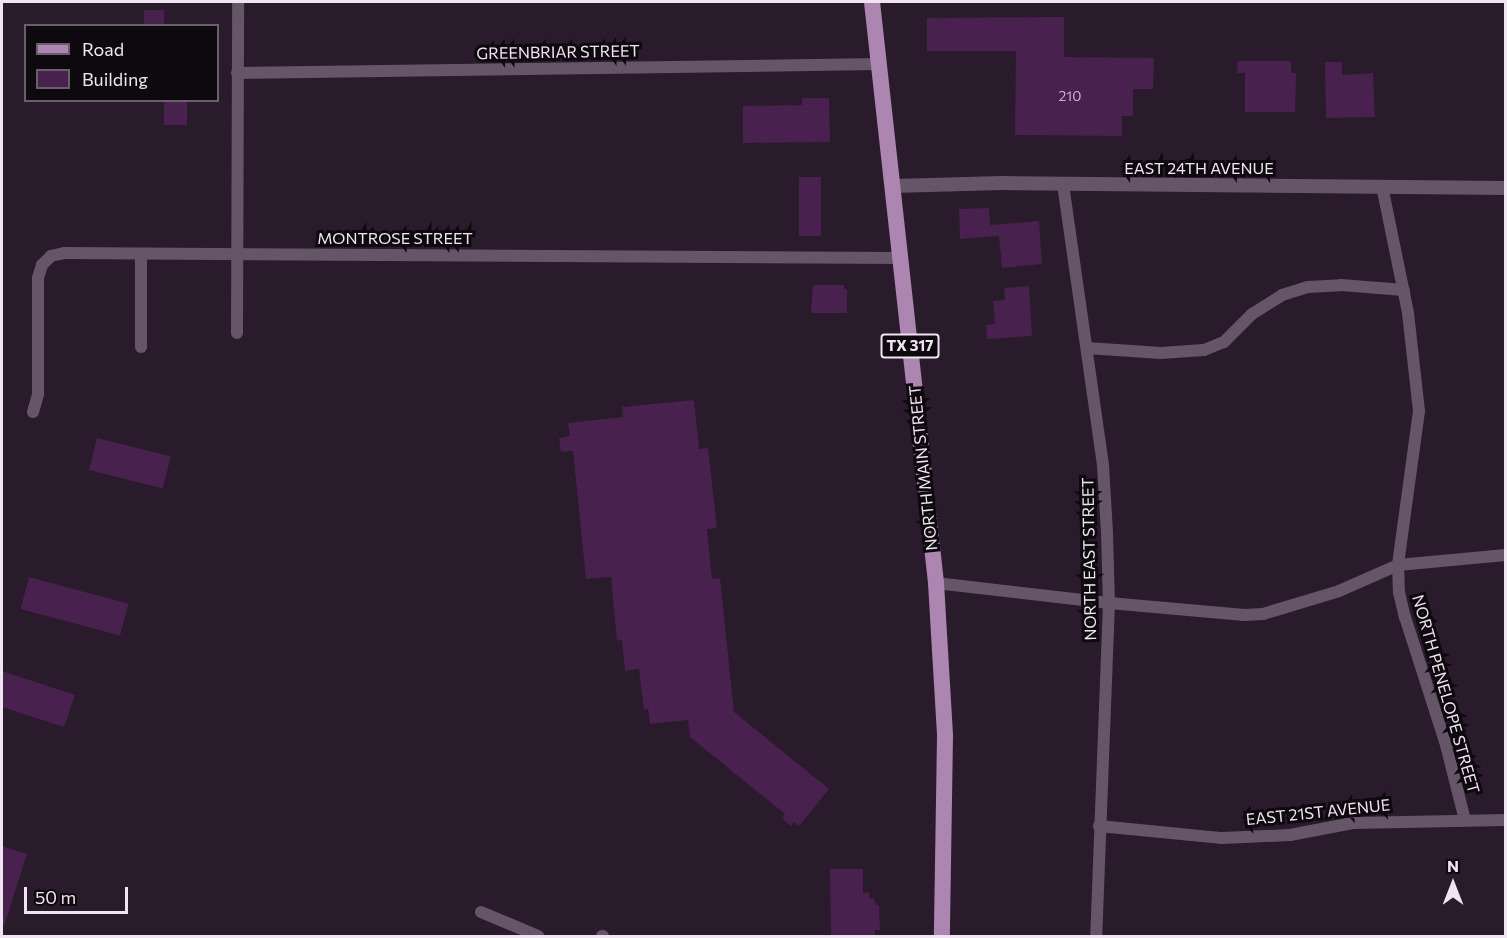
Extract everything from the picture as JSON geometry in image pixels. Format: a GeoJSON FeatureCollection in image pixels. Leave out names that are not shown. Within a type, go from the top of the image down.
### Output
{"type":"FeatureCollection","features":[{"type":"Feature","properties":{"kind":"main road","name":"NORTH MAIN STREET"},"geometry":{"type":"LineString","coordinates":[[872,2],[936,584],[945,736],[942,936]]}},
{"type":"Feature","properties":{"kind":"street"},"geometry":{"type":"LineString","coordinates":[[237,333],[238,2]]}},
{"type":"Feature","properties":{"kind":"street","name":"GREENBRIAR STREET"},"geometry":{"type":"LineString","coordinates":[[237,73],[879,64]]}},
{"type":"Feature","properties":{"kind":"street","name":"EAST 24TH AVENUE"},"geometry":{"type":"LineString","coordinates":[[893,186],[1064,184],[1506,188]]}},
{"type":"Feature","properties":{"kind":"street","name":"NORTH EAST STREET"},"geometry":{"type":"LineString","coordinates":[[1064,184],[1103,465],[1109,603],[1096,936]]}},
{"type":"Feature","properties":{"kind":"street","name":"NORTH PENELOPE STREET"},"geometry":{"type":"LineString","coordinates":[[1382,186],[1404,290],[1419,411],[1398,565],[1399,592],[1446,745],[1465,820]]}},
{"type":"Feature","properties":{"kind":"street","name":"MONTROSE STREET"},"geometry":{"type":"LineString","coordinates":[[33,412],[38,394],[38,278],[42,265],[51,256],[64,253],[901,258]]}},
{"type":"Feature","properties":{"kind":"street"},"geometry":{"type":"LineString","coordinates":[[141,254],[141,347]]}},
{"type":"Feature","properties":{"kind":"street"},"geometry":{"type":"LineString","coordinates":[[1087,348],[1161,352],[1204,350],[1224,342],[1252,314],[1282,295],[1308,287],[1341,285],[1404,290]]}},
{"type":"Feature","properties":{"kind":"street"},"geometry":{"type":"LineString","coordinates":[[936,584],[1244,615],[1263,614],[1339,591],[1398,565],[1506,555]]}},
{"type":"Feature","properties":{"kind":"street","name":"EAST 21ST AVENUE"},"geometry":{"type":"LineString","coordinates":[[1099,826],[1222,838],[1290,834],[1353,823],[1506,820]]}},
{"type":"Feature","properties":{"kind":"street"},"geometry":{"type":"LineString","coordinates":[[481,912],[538,936]]}},
{"type":"Feature","properties":{"kind":"building"},"geometry":{"type":"Polygon","coordinates":[[[144,10],[164,10],[164,24],[144,24],[144,10]]]}},
{"type":"Feature","properties":{"kind":"building"},"geometry":{"type":"Polygon","coordinates":[[[1064,17],[1064,57],[1154,58],[1153,89],[1133,89],[1133,116],[1122,116],[1122,136],[1015,135],[1016,51],[927,51],[927,18],[1064,17]]]}},
{"type":"Feature","properties":{"kind":"building"},"geometry":{"type":"Polygon","coordinates":[[[1238,61],[1291,61],[1291,73],[1296,73],[1295,112],[1245,112],[1245,73],[1237,73],[1238,61]]]}},
{"type":"Feature","properties":{"kind":"building"},"geometry":{"type":"Polygon","coordinates":[[[1325,62],[1342,62],[1342,75],[1373,73],[1375,117],[1326,118],[1325,62]]]}},
{"type":"Feature","properties":{"kind":"building"},"geometry":{"type":"Polygon","coordinates":[[[802,98],[829,98],[830,142],[743,143],[743,106],[802,105],[802,98]]]}},
{"type":"Feature","properties":{"kind":"building"},"geometry":{"type":"Polygon","coordinates":[[[164,102],[187,102],[187,125],[164,125],[164,102]]]}},
{"type":"Feature","properties":{"kind":"building"},"geometry":{"type":"Polygon","coordinates":[[[799,177],[821,177],[821,236],[799,236],[799,177]]]}},
{"type":"Feature","properties":{"kind":"building"},"geometry":{"type":"Polygon","coordinates":[[[989,208],[990,225],[1039,221],[1042,264],[1002,268],[999,236],[960,239],[959,209],[989,208]]]}},
{"type":"Feature","properties":{"kind":"building"},"geometry":{"type":"Polygon","coordinates":[[[813,285],[844,285],[844,289],[847,289],[847,313],[811,313],[813,285]]]}},
{"type":"Feature","properties":{"kind":"building"},"geometry":{"type":"Polygon","coordinates":[[[1029,286],[1032,336],[987,339],[986,325],[995,324],[993,301],[1005,300],[1004,288],[1029,286]]]}},
{"type":"Feature","properties":{"kind":"building"},"geometry":{"type":"Polygon","coordinates":[[[694,400],[699,449],[708,448],[717,528],[707,529],[712,579],[720,578],[734,712],[829,789],[799,826],[794,822],[791,826],[782,818],[785,814],[690,737],[688,720],[650,724],[648,708],[644,710],[639,669],[625,671],[622,640],[617,641],[611,577],[586,579],[573,451],[561,452],[559,438],[570,436],[568,423],[623,417],[622,407],[694,400]]]}},
{"type":"Feature","properties":{"kind":"building"},"geometry":{"type":"Polygon","coordinates":[[[97,438],[171,456],[163,488],[89,470],[97,438]]]}},
{"type":"Feature","properties":{"kind":"building"},"geometry":{"type":"Polygon","coordinates":[[[29,577],[128,604],[120,636],[20,609],[29,577]]]}},
{"type":"Feature","properties":{"kind":"building"},"geometry":{"type":"Polygon","coordinates":[[[2,671],[75,695],[64,727],[2,707],[2,671]]]}},
{"type":"Feature","properties":{"kind":"building"},"geometry":{"type":"Polygon","coordinates":[[[2,846],[27,854],[4,926],[2,926],[2,846]]]}},
{"type":"Feature","properties":{"kind":"building"},"geometry":{"type":"Polygon","coordinates":[[[830,869],[863,869],[863,893],[869,892],[869,899],[874,898],[876,905],[879,905],[880,930],[875,930],[875,936],[831,936],[830,869]]]}}]}
